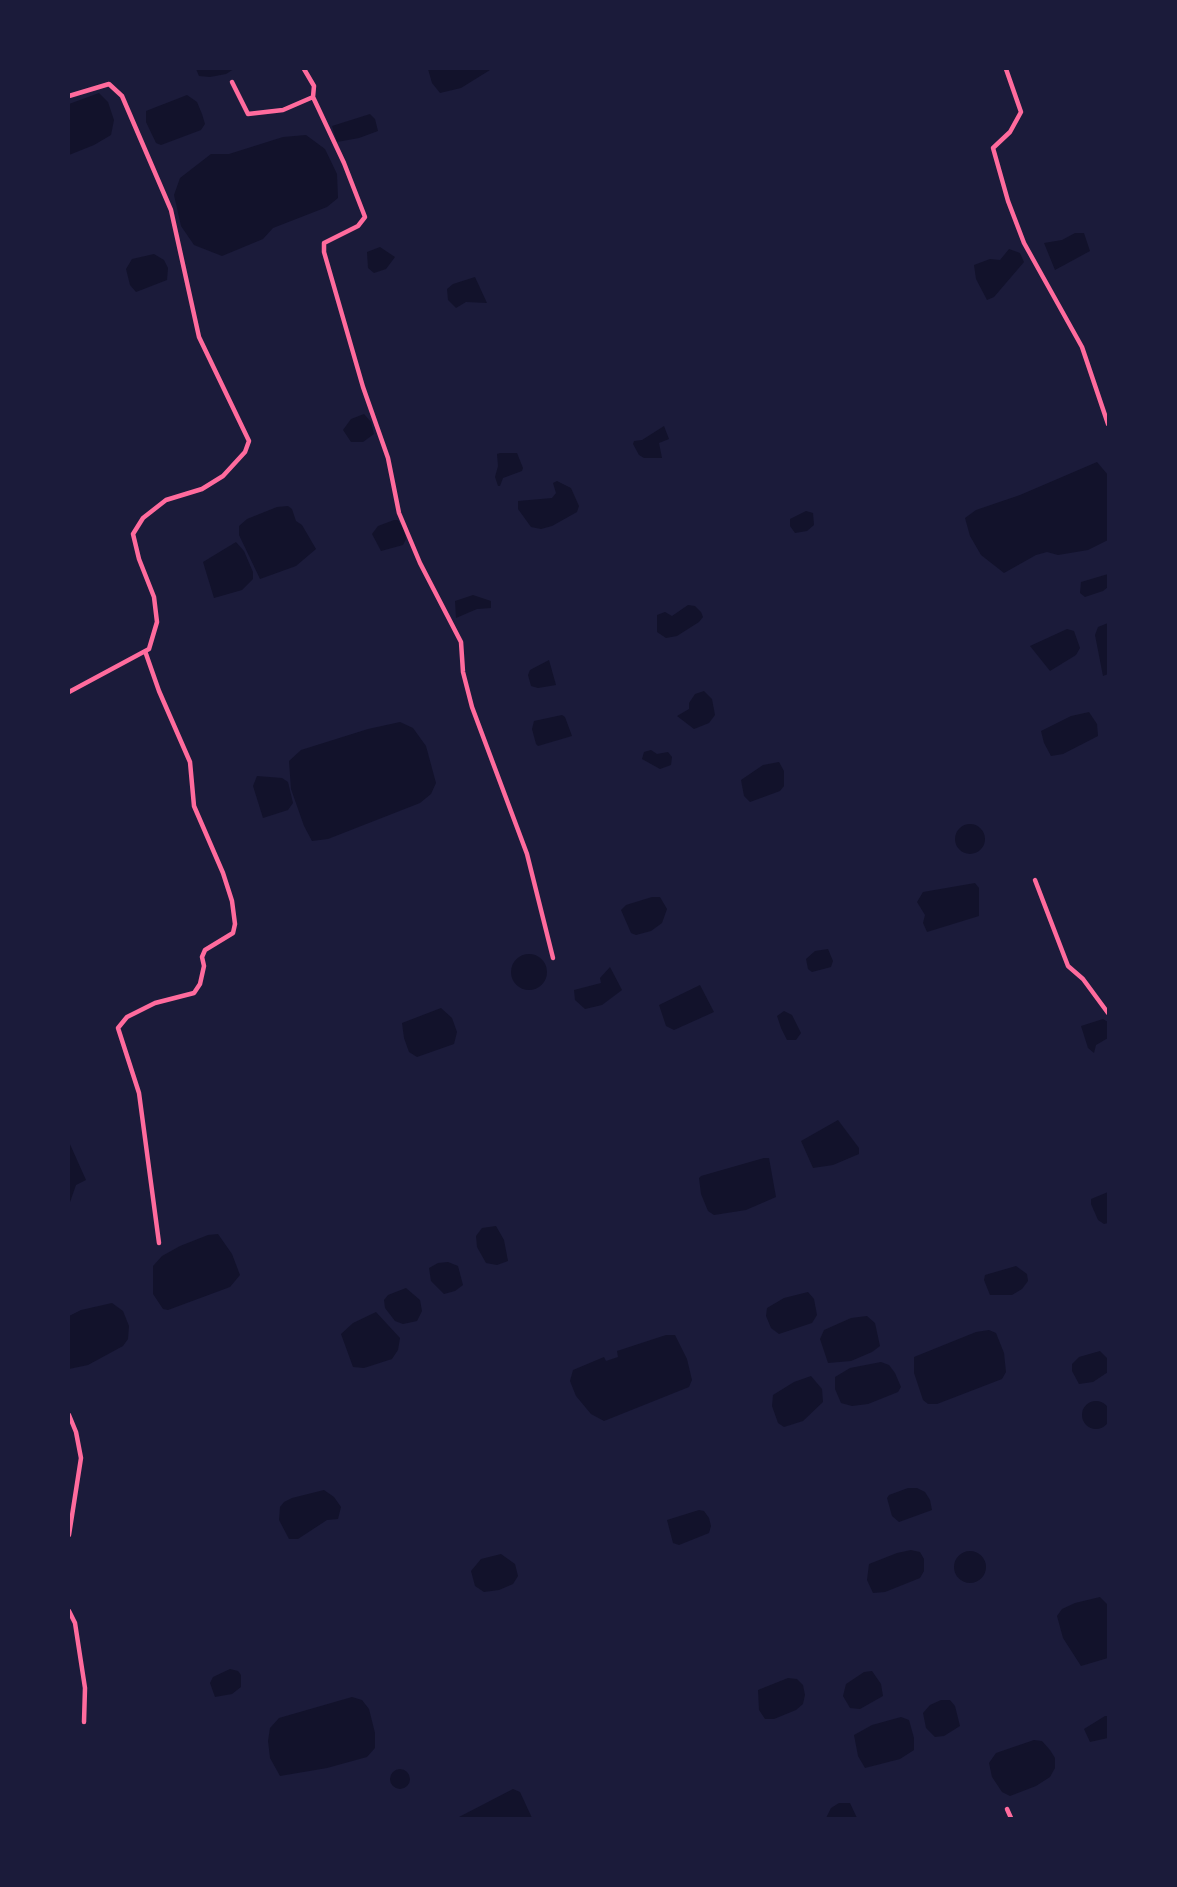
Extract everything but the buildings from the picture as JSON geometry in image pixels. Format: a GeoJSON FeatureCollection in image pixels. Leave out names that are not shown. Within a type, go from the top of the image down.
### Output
{"type":"FeatureCollection","features":[{"type":"Feature","properties":{"kind":"street"},"geometry":{"type":"LineString","coordinates":[[304,69],[314,86],[313,97],[344,163],[364,217],[358,226],[324,243],[324,252],[363,387],[388,458],[399,513],[420,563],[461,642],[463,672],[472,707],[527,854],[553,958]]}},
{"type":"Feature","properties":{"kind":"street"},"geometry":{"type":"LineString","coordinates":[[1006,69],[1021,112],[1010,132],[993,148],[1008,201],[1024,243],[1082,347],[1108,424]]}},
{"type":"Feature","properties":{"kind":"street"},"geometry":{"type":"LineString","coordinates":[[232,82],[248,114],[283,110],[313,97]]}},
{"type":"Feature","properties":{"kind":"street"},"geometry":{"type":"LineString","coordinates":[[69,96],[109,84],[122,96],[171,210],[199,336],[249,441],[245,452],[223,476],[202,489],[166,500],[143,518],[133,534],[139,559],[154,597],[157,622],[149,649],[69,692]]}},
{"type":"Feature","properties":{"kind":"street"},"geometry":{"type":"LineString","coordinates":[[145,651],[159,691],[190,762],[194,806],[223,873],[232,901],[235,924],[233,933],[205,950],[202,957],[204,966],[200,984],[194,993],[155,1003],[127,1017],[117,1028],[139,1093],[159,1243]]}},
{"type":"Feature","properties":{"kind":"street"},"geometry":{"type":"LineString","coordinates":[[1035,880],[1068,966],[1083,979],[1108,1014]]}},
{"type":"Feature","properties":{"kind":"street"},"geometry":{"type":"LineString","coordinates":[[69,1415],[76,1432],[81,1458],[69,1534]]}},
{"type":"Feature","properties":{"kind":"street"},"geometry":{"type":"LineString","coordinates":[[69,1611],[75,1623],[85,1688],[84,1722]]}},
{"type":"Feature","properties":{"kind":"street"},"geometry":{"type":"LineString","coordinates":[[1007,1809],[1011,1818]]}},
{"type":"Feature","properties":{"kind":"shaded area"},"geometry":{"type":"Polygon","coordinates":[[[196,69],[234,69],[226,74],[210,77],[199,76],[196,69]]]}},
{"type":"Feature","properties":{"kind":"shaded area"},"geometry":{"type":"Polygon","coordinates":[[[428,69],[490,70],[461,88],[440,93],[432,83],[428,69]]]}},
{"type":"Feature","properties":{"kind":"shaded area"},"geometry":{"type":"Polygon","coordinates":[[[99,93],[108,102],[114,120],[111,135],[69,155],[69,104],[99,93]]]}},
{"type":"Feature","properties":{"kind":"shaded area"},"geometry":{"type":"Polygon","coordinates":[[[187,95],[197,102],[205,124],[201,130],[161,145],[156,143],[146,122],[146,111],[187,95]]]}},
{"type":"Feature","properties":{"kind":"shaded area"},"geometry":{"type":"Polygon","coordinates":[[[370,114],[375,119],[378,131],[359,138],[337,142],[332,126],[370,114]]]}},
{"type":"Feature","properties":{"kind":"shaded area"},"geometry":{"type":"Polygon","coordinates":[[[306,135],[325,149],[337,174],[338,198],[327,207],[273,228],[263,239],[222,256],[194,245],[181,226],[174,195],[180,178],[211,154],[229,154],[283,137],[306,135]]]}},
{"type":"Feature","properties":{"kind":"shaded area"},"geometry":{"type":"Polygon","coordinates":[[[1075,233],[1084,233],[1090,251],[1055,270],[1044,243],[1062,240],[1075,233]]]}},
{"type":"Feature","properties":{"kind":"shaded area"},"geometry":{"type":"Polygon","coordinates":[[[380,247],[395,257],[386,269],[374,273],[368,268],[367,252],[380,247]]]}},
{"type":"Feature","properties":{"kind":"shaded area"},"geometry":{"type":"Polygon","coordinates":[[[1009,249],[1020,253],[1024,262],[994,297],[987,300],[976,279],[974,265],[990,259],[1000,260],[1009,249]]]}},
{"type":"Feature","properties":{"kind":"shaded area"},"geometry":{"type":"Polygon","coordinates":[[[154,254],[164,260],[168,268],[167,280],[136,292],[130,285],[126,269],[132,259],[154,254]]]}},
{"type":"Feature","properties":{"kind":"shaded area"},"geometry":{"type":"Polygon","coordinates":[[[475,277],[487,303],[466,302],[456,308],[448,300],[447,289],[453,284],[475,277]]]}},
{"type":"Feature","properties":{"kind":"shaded area"},"geometry":{"type":"Polygon","coordinates":[[[364,414],[371,422],[374,434],[363,442],[351,442],[343,430],[351,419],[364,414]]]}},
{"type":"Feature","properties":{"kind":"shaded area"},"geometry":{"type":"Polygon","coordinates":[[[664,426],[669,439],[659,443],[662,458],[644,458],[639,455],[633,444],[634,441],[642,440],[664,426]]]}},
{"type":"Feature","properties":{"kind":"shaded area"},"geometry":{"type":"Polygon","coordinates":[[[517,453],[523,468],[522,471],[503,478],[498,486],[495,477],[498,466],[497,454],[517,453]]]}},
{"type":"Feature","properties":{"kind":"shaded area"},"geometry":{"type":"Polygon","coordinates":[[[1097,462],[1108,475],[1108,540],[1088,550],[1058,555],[1047,552],[1036,555],[1004,573],[981,555],[970,536],[965,518],[976,510],[1020,495],[1097,462]]]}},
{"type":"Feature","properties":{"kind":"shaded area"},"geometry":{"type":"Polygon","coordinates":[[[557,481],[571,488],[579,506],[577,512],[552,526],[541,529],[531,527],[518,509],[518,501],[552,498],[556,493],[553,483],[557,481]]]}},
{"type":"Feature","properties":{"kind":"shaded area"},"geometry":{"type":"Polygon","coordinates":[[[288,506],[316,549],[296,566],[260,579],[239,535],[239,526],[247,519],[277,507],[288,506]]]}},
{"type":"Feature","properties":{"kind":"shaded area"},"geometry":{"type":"Polygon","coordinates":[[[806,511],[813,513],[814,525],[807,531],[795,533],[790,526],[790,519],[806,511]]]}},
{"type":"Feature","properties":{"kind":"shaded area"},"geometry":{"type":"Polygon","coordinates":[[[398,520],[406,539],[403,545],[381,551],[372,534],[378,526],[398,520]]]}},
{"type":"Feature","properties":{"kind":"shaded area"},"geometry":{"type":"Polygon","coordinates":[[[236,542],[244,551],[253,572],[253,579],[242,590],[214,598],[203,562],[236,542]]]}},
{"type":"Feature","properties":{"kind":"shaded area"},"geometry":{"type":"Polygon","coordinates":[[[1108,574],[1108,587],[1103,591],[1085,597],[1080,593],[1081,582],[1108,574]]]}},
{"type":"Feature","properties":{"kind":"shaded area"},"geometry":{"type":"Polygon","coordinates":[[[473,595],[491,601],[491,608],[477,609],[456,618],[455,601],[473,595]]]}},
{"type":"Feature","properties":{"kind":"shaded area"},"geometry":{"type":"Polygon","coordinates":[[[688,605],[695,606],[701,612],[703,617],[699,622],[677,636],[666,638],[657,632],[657,615],[665,612],[672,616],[688,605]]]}},
{"type":"Feature","properties":{"kind":"shaded area"},"geometry":{"type":"Polygon","coordinates":[[[1108,623],[1108,674],[1103,676],[1095,635],[1098,627],[1108,623]]]}},
{"type":"Feature","properties":{"kind":"shaded area"},"geometry":{"type":"Polygon","coordinates":[[[1067,629],[1074,631],[1080,648],[1076,655],[1050,671],[1030,646],[1067,629]]]}},
{"type":"Feature","properties":{"kind":"shaded area"},"geometry":{"type":"Polygon","coordinates":[[[549,660],[556,685],[538,688],[531,686],[528,675],[530,670],[549,660]]]}},
{"type":"Feature","properties":{"kind":"shaded area"},"geometry":{"type":"Polygon","coordinates":[[[704,691],[712,699],[715,715],[709,723],[694,729],[677,716],[689,709],[689,703],[695,694],[704,691]]]}},
{"type":"Feature","properties":{"kind":"shaded area"},"geometry":{"type":"Polygon","coordinates":[[[1089,712],[1097,724],[1098,736],[1063,754],[1051,756],[1041,731],[1071,716],[1089,712]]]}},
{"type":"Feature","properties":{"kind":"shaded area"},"geometry":{"type":"Polygon","coordinates":[[[562,715],[565,717],[572,736],[538,746],[532,729],[534,721],[562,715]]]}},
{"type":"Feature","properties":{"kind":"shaded area"},"geometry":{"type":"Polygon","coordinates":[[[400,722],[413,728],[426,746],[436,783],[431,794],[420,803],[328,839],[312,841],[304,826],[291,789],[289,761],[301,750],[368,729],[400,722]]]}},
{"type":"Feature","properties":{"kind":"shaded area"},"geometry":{"type":"Polygon","coordinates":[[[651,750],[657,754],[668,752],[672,757],[671,765],[660,769],[642,759],[644,752],[651,750]]]}},
{"type":"Feature","properties":{"kind":"shaded area"},"geometry":{"type":"Polygon","coordinates":[[[779,762],[784,771],[784,786],[780,791],[750,802],[744,796],[741,780],[763,765],[779,762]]]}},
{"type":"Feature","properties":{"kind":"shaded area"},"geometry":{"type":"Polygon","coordinates":[[[257,776],[282,778],[288,782],[293,803],[288,810],[263,818],[253,786],[257,776]]]}},
{"type":"Feature","properties":{"kind":"shaded area"},"geometry":{"type":"Polygon","coordinates":[[[970,824],[980,829],[985,839],[980,849],[970,854],[960,849],[955,839],[960,829],[970,824]]]}},
{"type":"Feature","properties":{"kind":"shaded area"},"geometry":{"type":"Polygon","coordinates":[[[975,883],[979,888],[979,916],[927,932],[923,923],[925,915],[917,902],[923,892],[975,883]]]}},
{"type":"Feature","properties":{"kind":"shaded area"},"geometry":{"type":"Polygon","coordinates":[[[652,897],[660,897],[667,909],[662,923],[651,931],[636,935],[631,933],[621,910],[626,905],[652,897]]]}},
{"type":"Feature","properties":{"kind":"shaded area"},"geometry":{"type":"Polygon","coordinates":[[[828,949],[833,961],[831,967],[812,972],[808,969],[806,959],[815,951],[828,949]]]}},
{"type":"Feature","properties":{"kind":"shaded area"},"geometry":{"type":"Polygon","coordinates":[[[529,954],[542,959],[547,972],[542,985],[529,990],[516,985],[511,972],[516,959],[529,954]]]}},
{"type":"Feature","properties":{"kind":"shaded area"},"geometry":{"type":"Polygon","coordinates":[[[610,967],[622,990],[602,1005],[585,1009],[575,1000],[574,990],[601,983],[600,978],[610,967]]]}},
{"type":"Feature","properties":{"kind":"shaded area"},"geometry":{"type":"Polygon","coordinates":[[[700,985],[714,1012],[674,1030],[666,1026],[659,1005],[700,985]]]}},
{"type":"Feature","properties":{"kind":"shaded area"},"geometry":{"type":"Polygon","coordinates":[[[441,1008],[452,1018],[457,1032],[454,1044],[417,1057],[409,1052],[402,1023],[441,1008]]]}},
{"type":"Feature","properties":{"kind":"shaded area"},"geometry":{"type":"Polygon","coordinates":[[[784,1011],[792,1015],[801,1033],[796,1040],[787,1040],[781,1028],[777,1016],[784,1011]]]}},
{"type":"Feature","properties":{"kind":"shaded area"},"geometry":{"type":"Polygon","coordinates":[[[1103,1019],[1108,1022],[1108,1038],[1096,1045],[1094,1053],[1088,1048],[1081,1026],[1103,1019]]]}},
{"type":"Feature","properties":{"kind":"shaded area"},"geometry":{"type":"Polygon","coordinates":[[[838,1120],[859,1148],[859,1154],[833,1165],[813,1168],[801,1141],[838,1120]]]}},
{"type":"Feature","properties":{"kind":"shaded area"},"geometry":{"type":"Polygon","coordinates":[[[69,1142],[86,1180],[76,1185],[69,1205],[69,1142]]]}},
{"type":"Feature","properties":{"kind":"shaded area"},"geometry":{"type":"Polygon","coordinates":[[[769,1158],[776,1197],[746,1210],[714,1215],[708,1211],[701,1194],[699,1178],[701,1176],[769,1158]]]}},
{"type":"Feature","properties":{"kind":"shaded area"},"geometry":{"type":"Polygon","coordinates":[[[1108,1192],[1108,1223],[1104,1224],[1098,1220],[1091,1199],[1108,1192]]]}},
{"type":"Feature","properties":{"kind":"shaded area"},"geometry":{"type":"Polygon","coordinates":[[[496,1226],[504,1240],[508,1261],[497,1265],[486,1263],[477,1247],[476,1236],[482,1228],[496,1226]]]}},
{"type":"Feature","properties":{"kind":"shaded area"},"geometry":{"type":"Polygon","coordinates":[[[218,1234],[232,1254],[240,1275],[230,1287],[168,1310],[163,1309],[153,1294],[153,1266],[162,1256],[180,1246],[208,1235],[218,1234]]]}},
{"type":"Feature","properties":{"kind":"shaded area"},"geometry":{"type":"Polygon","coordinates":[[[448,1262],[458,1266],[463,1285],[455,1291],[444,1294],[431,1281],[429,1268],[438,1263],[448,1262]]]}},
{"type":"Feature","properties":{"kind":"shaded area"},"geometry":{"type":"Polygon","coordinates":[[[1016,1266],[1027,1274],[1028,1281],[1022,1289],[1012,1295],[990,1295],[984,1280],[985,1275],[1016,1266]]]}},
{"type":"Feature","properties":{"kind":"shaded area"},"geometry":{"type":"Polygon","coordinates":[[[406,1288],[420,1300],[422,1311],[417,1321],[403,1324],[395,1321],[385,1308],[384,1300],[388,1295],[406,1288]]]}},
{"type":"Feature","properties":{"kind":"shaded area"},"geometry":{"type":"Polygon","coordinates":[[[808,1292],[814,1299],[817,1315],[812,1323],[779,1334],[771,1328],[766,1316],[767,1308],[784,1298],[808,1292]]]}},
{"type":"Feature","properties":{"kind":"shaded area"},"geometry":{"type":"Polygon","coordinates":[[[112,1303],[123,1311],[129,1326],[128,1339],[123,1346],[88,1365],[69,1369],[69,1316],[81,1310],[112,1303]]]}},
{"type":"Feature","properties":{"kind":"shaded area"},"geometry":{"type":"Polygon","coordinates":[[[376,1312],[400,1338],[398,1350],[392,1359],[364,1368],[353,1367],[341,1334],[353,1323],[376,1312]]]}},
{"type":"Feature","properties":{"kind":"shaded area"},"geometry":{"type":"Polygon","coordinates":[[[867,1316],[875,1323],[880,1346],[851,1361],[828,1363],[820,1339],[824,1330],[851,1318],[867,1316]]]}},
{"type":"Feature","properties":{"kind":"shaded area"},"geometry":{"type":"Polygon","coordinates":[[[989,1330],[996,1333],[1004,1353],[1006,1372],[1002,1379],[937,1404],[928,1404],[923,1400],[914,1373],[914,1357],[976,1332],[989,1330]]]}},
{"type":"Feature","properties":{"kind":"shaded area"},"geometry":{"type":"Polygon","coordinates":[[[666,1335],[675,1335],[687,1359],[692,1380],[689,1387],[604,1421],[591,1414],[576,1396],[570,1381],[573,1370],[604,1357],[606,1361],[618,1357],[617,1351],[666,1335]]]}},
{"type":"Feature","properties":{"kind":"shaded area"},"geometry":{"type":"Polygon","coordinates":[[[1100,1351],[1108,1359],[1108,1372],[1093,1382],[1079,1384],[1072,1371],[1072,1364],[1079,1357],[1100,1351]]]}},
{"type":"Feature","properties":{"kind":"shaded area"},"geometry":{"type":"Polygon","coordinates":[[[881,1362],[889,1365],[895,1373],[901,1387],[898,1392],[868,1404],[852,1406],[841,1403],[835,1389],[835,1377],[850,1368],[881,1362]]]}},
{"type":"Feature","properties":{"kind":"shaded area"},"geometry":{"type":"Polygon","coordinates":[[[811,1376],[822,1389],[823,1402],[803,1421],[784,1427],[778,1423],[772,1406],[773,1395],[794,1382],[811,1376]]]}},
{"type":"Feature","properties":{"kind":"shaded area"},"geometry":{"type":"Polygon","coordinates":[[[1096,1401],[1106,1405],[1110,1415],[1106,1425],[1096,1429],[1086,1425],[1082,1415],[1086,1405],[1096,1401]]]}},
{"type":"Feature","properties":{"kind":"shaded area"},"geometry":{"type":"Polygon","coordinates":[[[908,1488],[917,1488],[925,1492],[932,1510],[899,1522],[892,1516],[887,1498],[889,1495],[908,1488]]]}},
{"type":"Feature","properties":{"kind":"shaded area"},"geometry":{"type":"Polygon","coordinates":[[[324,1490],[334,1497],[341,1507],[338,1519],[327,1520],[298,1539],[289,1539],[279,1520],[280,1507],[292,1498],[324,1490]]]}},
{"type":"Feature","properties":{"kind":"shaded area"},"geometry":{"type":"Polygon","coordinates":[[[699,1510],[704,1511],[709,1518],[711,1526],[709,1533],[679,1545],[673,1543],[667,1520],[699,1510]]]}},
{"type":"Feature","properties":{"kind":"shaded area"},"geometry":{"type":"Polygon","coordinates":[[[911,1550],[920,1552],[924,1559],[924,1571],[920,1578],[885,1592],[873,1593],[867,1580],[869,1564],[911,1550]]]}},
{"type":"Feature","properties":{"kind":"shaded area"},"geometry":{"type":"Polygon","coordinates":[[[970,1551],[981,1556],[986,1567],[981,1578],[970,1583],[959,1578],[954,1567],[959,1556],[970,1551]]]}},
{"type":"Feature","properties":{"kind":"shaded area"},"geometry":{"type":"Polygon","coordinates":[[[501,1554],[515,1564],[518,1576],[513,1584],[499,1590],[484,1592],[475,1586],[471,1571],[481,1559],[501,1554]]]}},
{"type":"Feature","properties":{"kind":"shaded area"},"geometry":{"type":"Polygon","coordinates":[[[1100,1597],[1108,1605],[1108,1658],[1081,1666],[1063,1638],[1057,1616],[1062,1609],[1075,1603],[1100,1597]]]}},
{"type":"Feature","properties":{"kind":"shaded area"},"geometry":{"type":"Polygon","coordinates":[[[230,1669],[238,1671],[241,1675],[241,1687],[232,1694],[215,1697],[210,1683],[213,1677],[230,1669]]]}},
{"type":"Feature","properties":{"kind":"shaded area"},"geometry":{"type":"Polygon","coordinates":[[[872,1671],[881,1684],[883,1696],[860,1709],[850,1708],[843,1696],[846,1684],[864,1672],[872,1671]]]}},
{"type":"Feature","properties":{"kind":"shaded area"},"geometry":{"type":"Polygon","coordinates":[[[788,1678],[797,1679],[803,1685],[805,1695],[803,1704],[796,1710],[774,1719],[765,1719],[759,1710],[758,1690],[788,1678]]]}},
{"type":"Feature","properties":{"kind":"shaded area"},"geometry":{"type":"Polygon","coordinates":[[[352,1697],[362,1700],[369,1709],[375,1733],[375,1748],[367,1757],[327,1768],[280,1776],[270,1758],[268,1741],[270,1728],[279,1718],[352,1697]]]}},
{"type":"Feature","properties":{"kind":"shaded area"},"geometry":{"type":"Polygon","coordinates":[[[941,1700],[950,1700],[955,1706],[960,1726],[944,1736],[935,1737],[926,1728],[923,1713],[930,1705],[941,1700]]]}},
{"type":"Feature","properties":{"kind":"shaded area"},"geometry":{"type":"Polygon","coordinates":[[[1108,1716],[1108,1738],[1090,1742],[1084,1729],[1108,1716]]]}},
{"type":"Feature","properties":{"kind":"shaded area"},"geometry":{"type":"Polygon","coordinates":[[[901,1717],[909,1720],[914,1738],[914,1750],[900,1759],[865,1768],[858,1756],[854,1735],[872,1725],[901,1717]]]}},
{"type":"Feature","properties":{"kind":"shaded area"},"geometry":{"type":"Polygon","coordinates":[[[1034,1740],[1042,1741],[1055,1758],[1055,1768],[1050,1777],[1036,1786],[1010,1796],[1002,1792],[992,1777],[989,1763],[996,1753],[1034,1740]]]}},
{"type":"Feature","properties":{"kind":"shaded area"},"geometry":{"type":"Polygon","coordinates":[[[396,1769],[404,1769],[410,1775],[410,1783],[404,1789],[396,1789],[390,1783],[390,1775],[396,1769]]]}},
{"type":"Feature","properties":{"kind":"shaded area"},"geometry":{"type":"Polygon","coordinates":[[[513,1789],[520,1792],[532,1818],[457,1818],[513,1789]]]}},
{"type":"Feature","properties":{"kind":"shaded area"},"geometry":{"type":"Polygon","coordinates":[[[839,1803],[850,1803],[857,1818],[826,1818],[831,1808],[839,1803]]]}}]}
